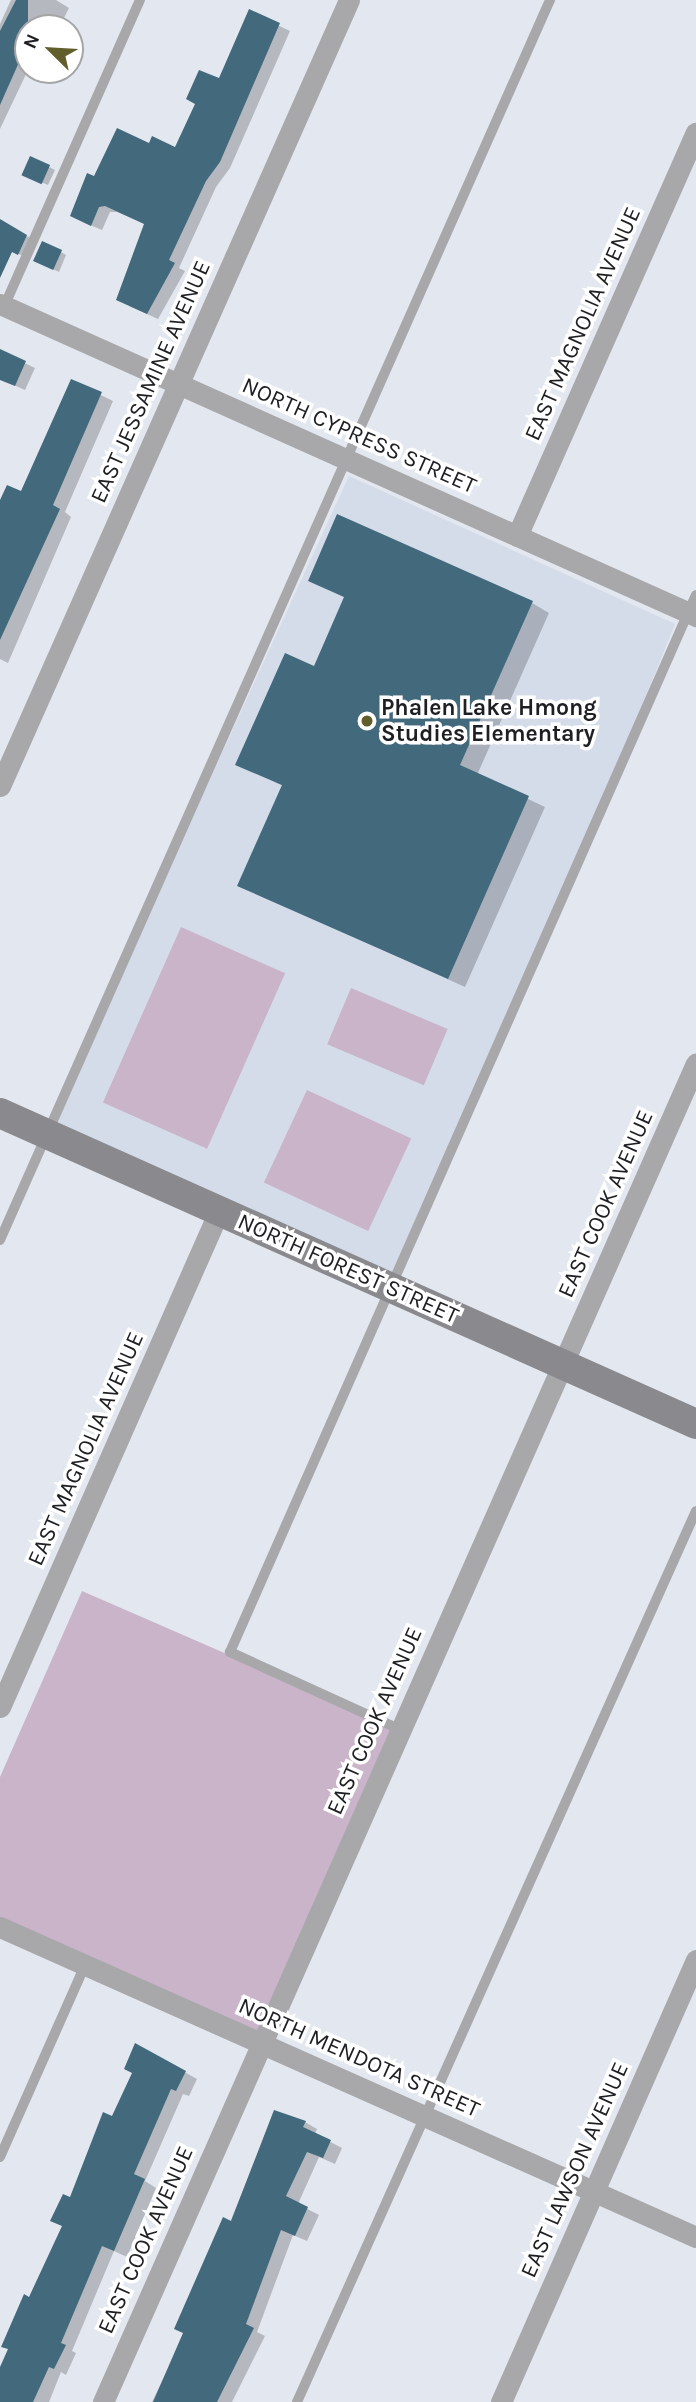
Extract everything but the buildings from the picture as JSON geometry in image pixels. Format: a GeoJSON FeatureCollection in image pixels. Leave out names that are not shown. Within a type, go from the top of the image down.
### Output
{"type":"FeatureCollection","features":[{"type":"Feature","properties":{"kind":"street","name":"EAST JESSAMINE AVENUE"},"geometry":{"type":"LineString","coordinates":[[0,786],[349,0]]}},
{"type":"Feature","properties":{"kind":"street","name":"EAST MAGNOLIA AVENUE"},"geometry":{"type":"LineString","coordinates":[[517,536],[696,133]]}},
{"type":"Feature","properties":{"kind":"street","name":"NORTH CYPRESS STREET"},"geometry":{"type":"LineString","coordinates":[[1,308],[517,536],[693,608]]}},
{"type":"Feature","properties":{"kind":"street","name":"EAST COOK AVENUE"},"geometry":{"type":"LineString","coordinates":[[103,2402],[399,1728],[696,1063]]}},
{"type":"Feature","properties":{"kind":"street","name":"NORTH FOREST STREET"},"geometry":{"type":"LineString","coordinates":[[0,1113],[696,1424]]}},
{"type":"Feature","properties":{"kind":"street","name":"EAST MAGNOLIA AVENUE"},"geometry":{"type":"LineString","coordinates":[[0,1707],[219,1211]]}},
{"type":"Feature","properties":{"kind":"street","name":"NORTH MENDOTA STREET"},"geometry":{"type":"LineString","coordinates":[[0,1927],[696,2237]]}},
{"type":"Feature","properties":{"kind":"street","name":"EAST LAWSON AVENUE"},"geometry":{"type":"LineString","coordinates":[[501,2402],[696,1960]]}},
{"type":"Feature","properties":{"kind":"lane"},"geometry":{"type":"LineString","coordinates":[[1,308],[140,0]]}},
{"type":"Feature","properties":{"kind":"lane"},"geometry":{"type":"LineString","coordinates":[[0,1240],[550,0]]}},
{"type":"Feature","properties":{"kind":"lane"},"geometry":{"type":"LineString","coordinates":[[399,1728],[230,1652],[693,608]]}},
{"type":"Feature","properties":{"kind":"lane"},"geometry":{"type":"LineString","coordinates":[[297,2402],[696,1511]]}},
{"type":"Feature","properties":{"kind":"lane"},"geometry":{"type":"LineString","coordinates":[[0,2157],[85,1965]]}},
{"type":"Feature","properties":{"kind":"shaded area"},"geometry":{"type":"Polygon","coordinates":[[[349,476],[675,624],[594,824],[391,1288],[47,1134],[349,476]]]}},
{"type":"Feature","properties":{"kind":"shaded area"},"geometry":{"type":"Polygon","coordinates":[[[181,927],[285,973],[207,1149],[103,1102],[181,927]]]}},
{"type":"Feature","properties":{"kind":"shaded area"},"geometry":{"type":"Polygon","coordinates":[[[351,988],[448,1029],[424,1085],[327,1044],[351,988]]]}},
{"type":"Feature","properties":{"kind":"shaded area"},"geometry":{"type":"Polygon","coordinates":[[[307,1090],[411,1139],[368,1231],[264,1182],[307,1090]]]}},
{"type":"Feature","properties":{"kind":"shaded area"},"geometry":{"type":"Polygon","coordinates":[[[82,1591],[399,1729],[262,2044],[0,1925],[0,1777],[82,1591]]]}},
{"type":"Feature","properties":{"kind":"place","name":"Phalen Lake Hmong Studies Elementary"},"geometry":{"type":"Point","coordinates":[367,721]}}]}
